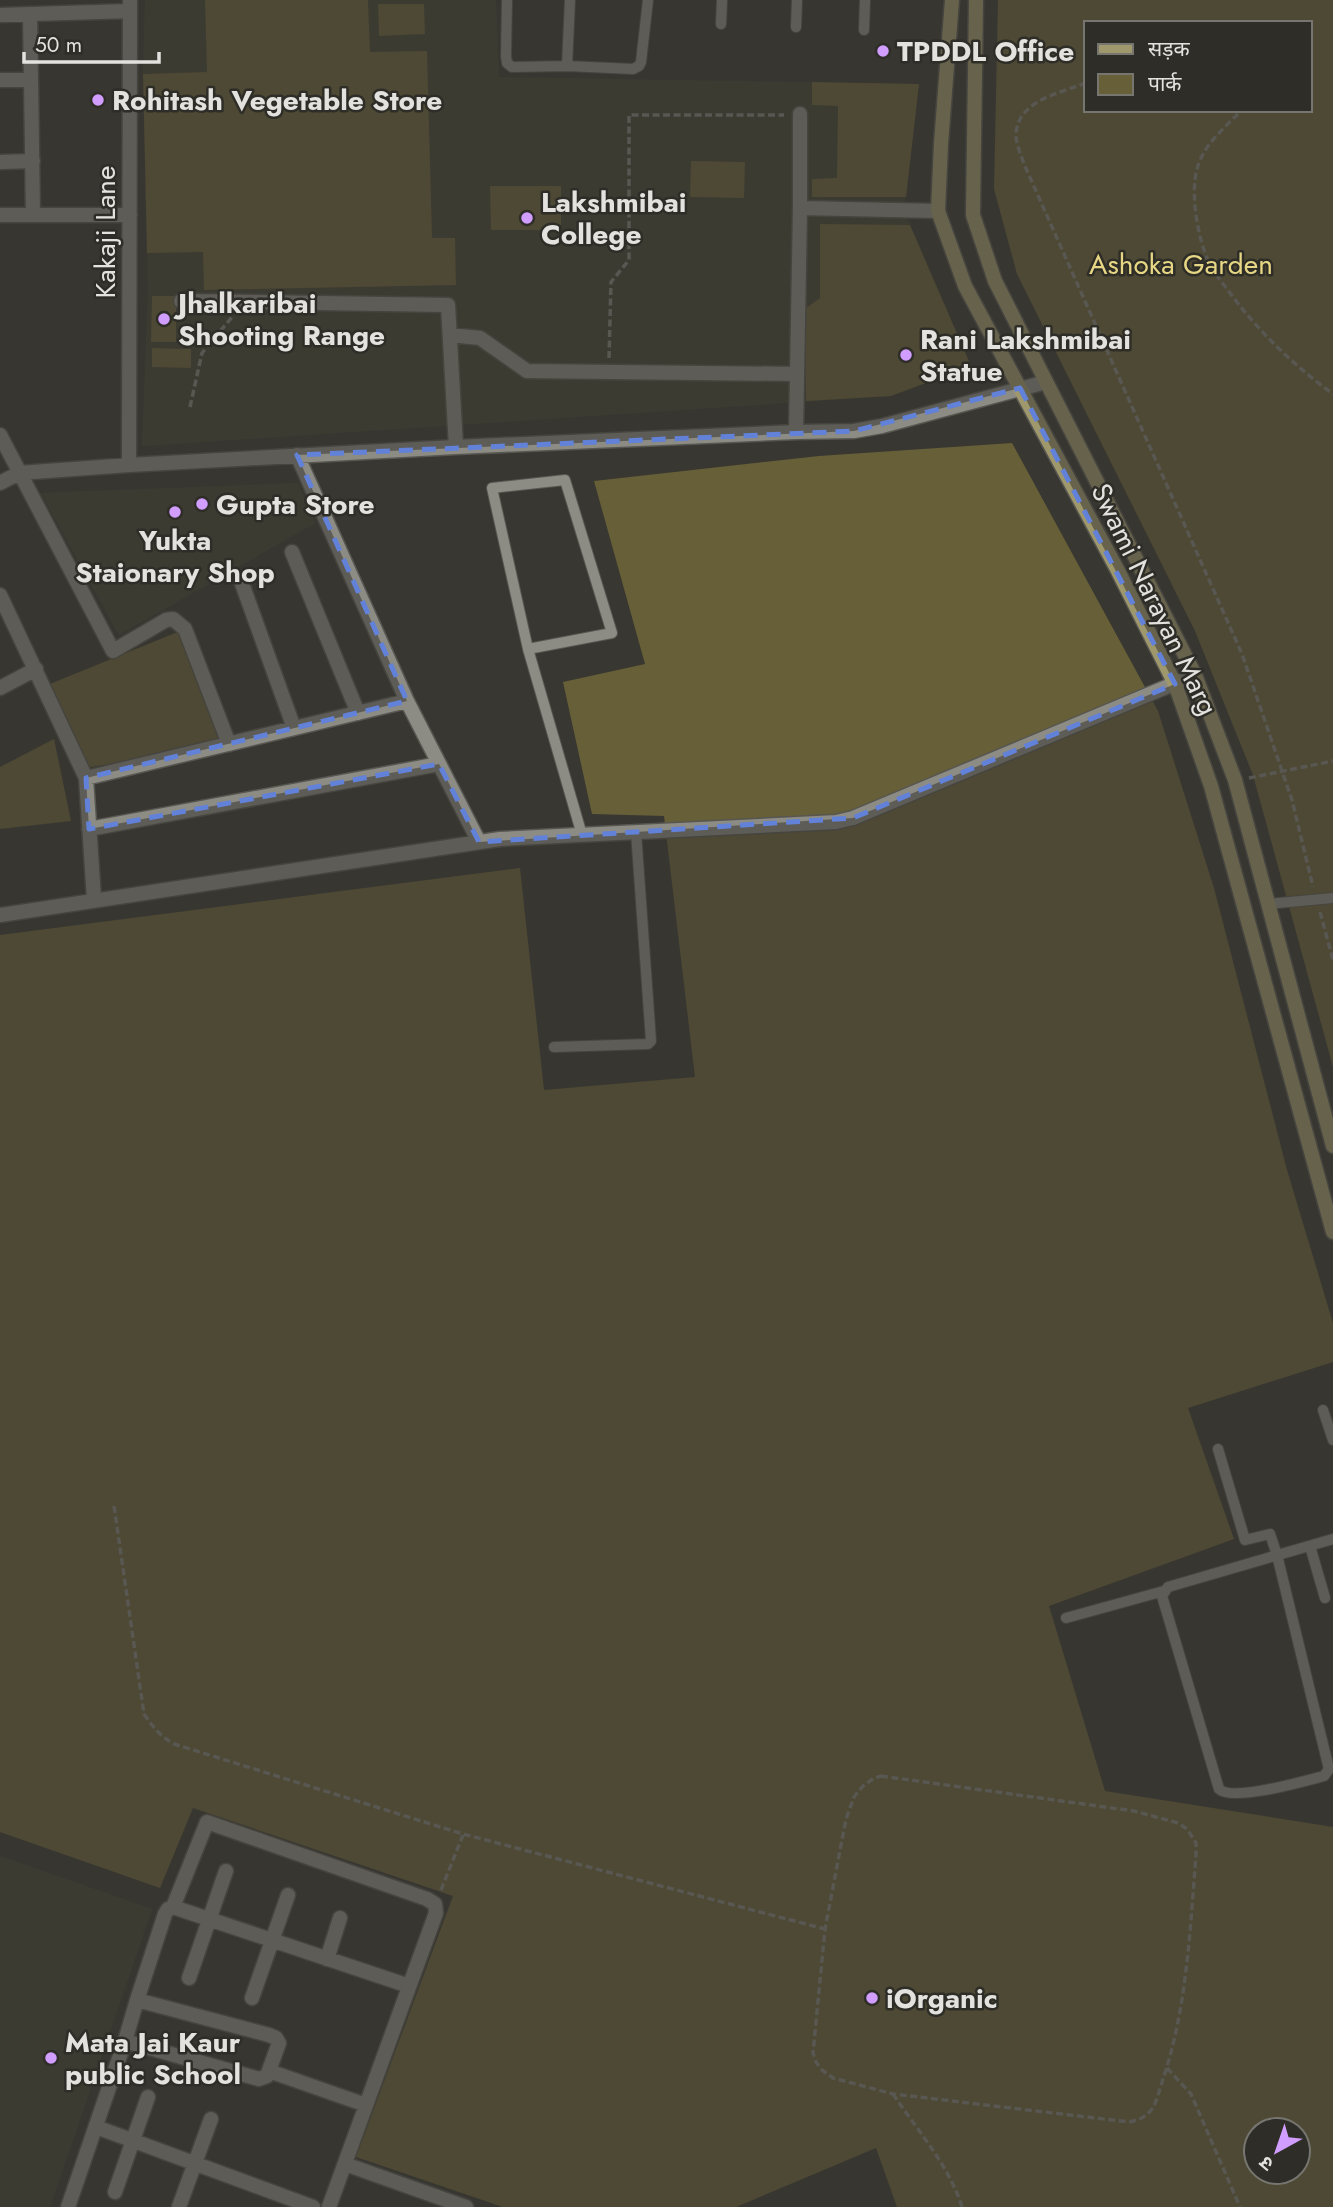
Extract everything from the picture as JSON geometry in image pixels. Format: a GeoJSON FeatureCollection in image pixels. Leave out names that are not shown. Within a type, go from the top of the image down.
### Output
{"type":"FeatureCollection","features":[{"type":"Feature","properties":{"kind":"main road","name":"Swami Narayan Marg"},"geometry":{"type":"LineString","coordinates":[[952,0],[938,211],[965,286],[1117,569],[1175,684],[1211,786],[1333,1232]]}},
{"type":"Feature","properties":{"kind":"main road","name":"Swami Narayan Marg"},"geometry":{"type":"LineString","coordinates":[[975,0],[973,215],[995,281],[1195,675],[1235,780],[1333,1146]]}},
{"type":"Feature","properties":{"kind":"street"},"geometry":{"type":"LineString","coordinates":[[0,15],[130,6]]}},
{"type":"Feature","properties":{"kind":"street","name":"Kakaji Lane"},"geometry":{"type":"LineString","coordinates":[[129,465],[130,6]]}},
{"type":"Feature","properties":{"kind":"street"},"geometry":{"type":"LineString","coordinates":[[30,14],[33,215]]}},
{"type":"Feature","properties":{"kind":"street"},"geometry":{"type":"LineString","coordinates":[[0,80],[32,80]]}},
{"type":"Feature","properties":{"kind":"street"},"geometry":{"type":"LineString","coordinates":[[796,432],[800,114]]}},
{"type":"Feature","properties":{"kind":"street"},"geometry":{"type":"LineString","coordinates":[[0,162],[33,162]]}},
{"type":"Feature","properties":{"kind":"street"},"geometry":{"type":"LineString","coordinates":[[800,208],[938,211]]}},
{"type":"Feature","properties":{"kind":"street"},"geometry":{"type":"LineString","coordinates":[[0,215],[130,215]]}},
{"type":"Feature","properties":{"kind":"street"},"geometry":{"type":"LineString","coordinates":[[181,301],[448,305],[456,447]]}},
{"type":"Feature","properties":{"kind":"street"},"geometry":{"type":"LineString","coordinates":[[450,335],[480,338],[527,371],[796,374]]}},
{"type":"Feature","properties":{"kind":"street"},"geometry":{"type":"LineString","coordinates":[[0,483],[19,473],[129,465],[456,447],[796,432],[854,432],[1046,382]]}},
{"type":"Feature","properties":{"kind":"street"},"geometry":{"type":"LineString","coordinates":[[0,436],[113,651],[173,619],[185,629],[229,744]]}},
{"type":"Feature","properties":{"kind":"street"},"geometry":{"type":"LineString","coordinates":[[297,455],[407,701],[479,842]]}},
{"type":"Feature","properties":{"kind":"street"},"geometry":{"type":"LineString","coordinates":[[292,552],[358,713]]}},
{"type":"Feature","properties":{"kind":"street"},"geometry":{"type":"LineString","coordinates":[[240,578],[294,728]]}},
{"type":"Feature","properties":{"kind":"street"},"geometry":{"type":"LineString","coordinates":[[0,595],[86,778],[94,899]]}},
{"type":"Feature","properties":{"kind":"street"},"geometry":{"type":"LineString","coordinates":[[0,688],[36,669]]}},
{"type":"Feature","properties":{"kind":"street"},"geometry":{"type":"LineString","coordinates":[[0,915],[500,839],[827,823],[853,818],[1195,675]]}},
{"type":"Feature","properties":{"kind":"street"},"geometry":{"type":"LineString","coordinates":[[86,778],[407,701]]}},
{"type":"Feature","properties":{"kind":"street"},"geometry":{"type":"LineString","coordinates":[[89,829],[439,764]]}},
{"type":"Feature","properties":{"kind":"street"},"geometry":{"type":"LineString","coordinates":[[68,2207],[165,1914],[173,1907],[206,1822],[427,1899],[435,1905],[436,1913],[328,2207]]}},
{"type":"Feature","properties":{"kind":"street"},"geometry":{"type":"LineString","coordinates":[[189,1978],[226,1871]]}},
{"type":"Feature","properties":{"kind":"street"},"geometry":{"type":"LineString","coordinates":[[252,1998],[288,1895]]}},
{"type":"Feature","properties":{"kind":"street"},"geometry":{"type":"LineString","coordinates":[[173,1907],[409,1986]]}},
{"type":"Feature","properties":{"kind":"street"},"geometry":{"type":"LineString","coordinates":[[327,1959],[340,1918]]}},
{"type":"Feature","properties":{"kind":"street"},"geometry":{"type":"LineString","coordinates":[[125,2041],[259,2079],[267,2076],[279,2043],[276,2038],[137,2000]]}},
{"type":"Feature","properties":{"kind":"street"},"geometry":{"type":"LineString","coordinates":[[269,2071],[366,2105]]}},
{"type":"Feature","properties":{"kind":"street"},"geometry":{"type":"LineString","coordinates":[[115,2192],[148,2097]]}},
{"type":"Feature","properties":{"kind":"street"},"geometry":{"type":"LineString","coordinates":[[179,2207],[211,2119]]}},
{"type":"Feature","properties":{"kind":"street"},"geometry":{"type":"LineString","coordinates":[[96,2127],[313,2207]]}},
{"type":"Feature","properties":{"kind":"street"},"geometry":{"type":"LineString","coordinates":[[345,2164],[466,2207]]}},
{"type":"Feature","properties":{"kind":"lane"},"geometry":{"type":"LineString","coordinates":[[507,0],[507,62],[512,67],[633,69],[639,66],[648,21],[648,0]]}},
{"type":"Feature","properties":{"kind":"lane"},"geometry":{"type":"LineString","coordinates":[[567,66],[570,0]]}},
{"type":"Feature","properties":{"kind":"lane"},"geometry":{"type":"LineString","coordinates":[[720,24],[722,0]]}},
{"type":"Feature","properties":{"kind":"lane"},"geometry":{"type":"LineString","coordinates":[[796,27],[797,0]]}},
{"type":"Feature","properties":{"kind":"lane"},"geometry":{"type":"LineString","coordinates":[[864,30],[865,0]]}},
{"type":"Feature","properties":{"kind":"lane"},"geometry":{"type":"LineString","coordinates":[[528,649],[612,633],[565,480],[492,488],[528,649],[582,835]]}},
{"type":"Feature","properties":{"kind":"lane"},"geometry":{"type":"LineString","coordinates":[[554,1048],[648,1044],[651,1041],[636,832]]}},
{"type":"Feature","properties":{"kind":"lane"},"geometry":{"type":"LineString","coordinates":[[1268,904],[1333,898]]}},
{"type":"Feature","properties":{"kind":"lane"},"geometry":{"type":"LineString","coordinates":[[1323,1410],[1333,1440]]}},
{"type":"Feature","properties":{"kind":"lane"},"geometry":{"type":"LineString","coordinates":[[1164,1591],[1162,1596],[1219,1788],[1223,1793],[1267,1789],[1324,1776],[1329,1769],[1277,1555],[1270,1534],[1245,1540],[1218,1449]]}},
{"type":"Feature","properties":{"kind":"lane"},"geometry":{"type":"LineString","coordinates":[[1066,1618],[1333,1539]]}},
{"type":"Feature","properties":{"kind":"lane"},"geometry":{"type":"LineString","coordinates":[[1310,1546],[1325,1598]]}},
{"type":"Feature","properties":{"kind":"path"},"geometry":{"type":"LineString","coordinates":[[1084,84],[1032,104],[1017,127],[1016,140],[1024,164],[1241,654],[1283,772],[1333,960]]}},
{"type":"Feature","properties":{"kind":"path"},"geometry":{"type":"LineString","coordinates":[[609,372],[611,282],[629,260],[628,115],[800,114]]}},
{"type":"Feature","properties":{"kind":"path"},"geometry":{"type":"LineString","coordinates":[[1238,114],[1206,149],[1196,169],[1194,198],[1200,237],[1209,265],[1271,341],[1333,394]]}},
{"type":"Feature","properties":{"kind":"path"},"geometry":{"type":"LineString","coordinates":[[190,407],[202,353],[244,302]]}},
{"type":"Feature","properties":{"kind":"path"},"geometry":{"type":"LineString","coordinates":[[1235,780],[1333,761]]}},
{"type":"Feature","properties":{"kind":"path"},"geometry":{"type":"LineString","coordinates":[[114,1506],[144,1714],[154,1729],[174,1744],[463,1834],[825,1929]]}},
{"type":"Feature","properties":{"kind":"path"},"geometry":{"type":"LineString","coordinates":[[881,1776],[1134,1811],[1178,1823],[1187,1829],[1196,1843],[1196,1855],[1187,1960],[1167,2068],[1153,2107],[1145,2116],[1129,2122],[893,2094],[833,2078],[822,2070],[813,2053],[825,1929],[846,1819],[854,1797],[863,1786],[881,1776]]}},
{"type":"Feature","properties":{"kind":"path"},"geometry":{"type":"LineString","coordinates":[[435,1905],[463,1834]]}},
{"type":"Feature","properties":{"kind":"path"},"geometry":{"type":"LineString","coordinates":[[1167,2068],[1191,2094],[1240,2207]]}},
{"type":"Feature","properties":{"kind":"path"},"geometry":{"type":"LineString","coordinates":[[893,2094],[948,2175],[957,2190],[962,2207]]}},
{"type":"Feature","properties":{"kind":"highlighted area"},"geometry":{"type":"Polygon","coordinates":[[[1020,388],[1175,684],[853,818],[479,842],[439,764],[89,829],[86,778],[407,701],[297,455],[854,431],[1020,388]]]}},
{"type":"Feature","properties":{"kind":"shaded area","name":"Lakshmibai College"},"geometry":{"type":"Polygon","coordinates":[[[145,0],[496,0],[499,77],[919,84],[904,211],[971,366],[891,396],[142,446],[148,291],[143,74],[145,0]]]}},
{"type":"Feature","properties":{"kind":"shaded area"},"geometry":{"type":"Polygon","coordinates":[[[298,483],[315,523],[119,635],[41,493],[298,483]]]}},
{"type":"Feature","properties":{"kind":"shaded area","name":"Mata Jai Kaur public School"},"geometry":{"type":"Polygon","coordinates":[[[0,1856],[152,1909],[50,2207],[0,2207],[0,1856]]]}},
{"type":"Feature","properties":{"kind":"green space"},"geometry":{"type":"Polygon","coordinates":[[[205,0],[368,0],[370,52],[427,51],[432,238],[455,238],[456,285],[204,290],[203,252],[147,253],[143,74],[207,72],[205,0]]]}},
{"type":"Feature","properties":{"kind":"green space","name":"Ashoka Garden"},"geometry":{"type":"Polygon","coordinates":[[[998,0],[1333,0],[1333,1067],[1253,775],[1195,631],[1017,274],[994,189],[998,0]]]}},
{"type":"Feature","properties":{"kind":"green space"},"geometry":{"type":"Polygon","coordinates":[[[378,4],[424,4],[425,34],[379,36],[378,4]]]}},
{"type":"Feature","properties":{"kind":"green space"},"geometry":{"type":"Polygon","coordinates":[[[812,82],[919,84],[906,197],[812,197],[812,179],[837,178],[838,106],[812,105],[812,82]]]}},
{"type":"Feature","properties":{"kind":"green space"},"geometry":{"type":"Polygon","coordinates":[[[691,161],[745,162],[744,198],[690,197],[691,161]]]}},
{"type":"Feature","properties":{"kind":"green space"},"geometry":{"type":"Polygon","coordinates":[[[490,186],[561,186],[561,230],[491,230],[490,186]]]}},
{"type":"Feature","properties":{"kind":"green space"},"geometry":{"type":"Polygon","coordinates":[[[820,224],[910,225],[971,366],[891,396],[806,401],[805,309],[820,298],[820,224]]]}},
{"type":"Feature","properties":{"kind":"green space","name":"Jhalkaribai Shooting Range"},"geometry":{"type":"Polygon","coordinates":[[[152,296],[176,296],[176,342],[151,342],[152,296]]]}},
{"type":"Feature","properties":{"kind":"green space"},"geometry":{"type":"Polygon","coordinates":[[[152,348],[191,349],[191,368],[152,367],[152,348]]]}},
{"type":"Feature","properties":{"kind":"green space"},"geometry":{"type":"Polygon","coordinates":[[[1012,443],[1158,711],[1214,888],[1287,1170],[1333,1323],[1333,1362],[1188,1408],[1234,1539],[1049,1606],[1105,1791],[1333,1827],[1333,2207],[897,2207],[876,2148],[736,2207],[503,2207],[356,2157],[453,1896],[193,1808],[160,1888],[0,1832],[0,935],[520,868],[544,1090],[695,1077],[664,816],[592,814],[563,682],[645,664],[594,481],[819,456],[1012,443]]]}},
{"type":"Feature","properties":{"kind":"green space"},"geometry":{"type":"Polygon","coordinates":[[[185,629],[223,745],[85,768],[45,686],[185,629]]]}},
{"type":"Feature","properties":{"kind":"green space"},"geometry":{"type":"Polygon","coordinates":[[[54,739],[71,821],[0,829],[0,767],[54,739]]]}},
{"type":"Feature","properties":{"kind":"place","name":"TPDDL Office"},"geometry":{"type":"Point","coordinates":[883,51]}},
{"type":"Feature","properties":{"kind":"place","name":"Rohitash Vegetable Store"},"geometry":{"type":"Point","coordinates":[98,100]}},
{"type":"Feature","properties":{"kind":"place","name":"Lakshmibai College"},"geometry":{"type":"Point","coordinates":[527,218]}},
{"type":"Feature","properties":{"kind":"place","name":"Jhalkaribai Shooting Range"},"geometry":{"type":"Point","coordinates":[164,319]}},
{"type":"Feature","properties":{"kind":"place","name":"Rani Lakshmibai Statue"},"geometry":{"type":"Point","coordinates":[906,355]}},
{"type":"Feature","properties":{"kind":"place","name":"Gupta Store"},"geometry":{"type":"Point","coordinates":[202,504]}},
{"type":"Feature","properties":{"kind":"place","name":"Yukta Staionary Shop"},"geometry":{"type":"Point","coordinates":[175,512]}},
{"type":"Feature","properties":{"kind":"place","name":"iOrganic"},"geometry":{"type":"Point","coordinates":[872,1998]}},
{"type":"Feature","properties":{"kind":"place","name":"Mata Jai Kaur public School"},"geometry":{"type":"Point","coordinates":[51,2058]}}]}
